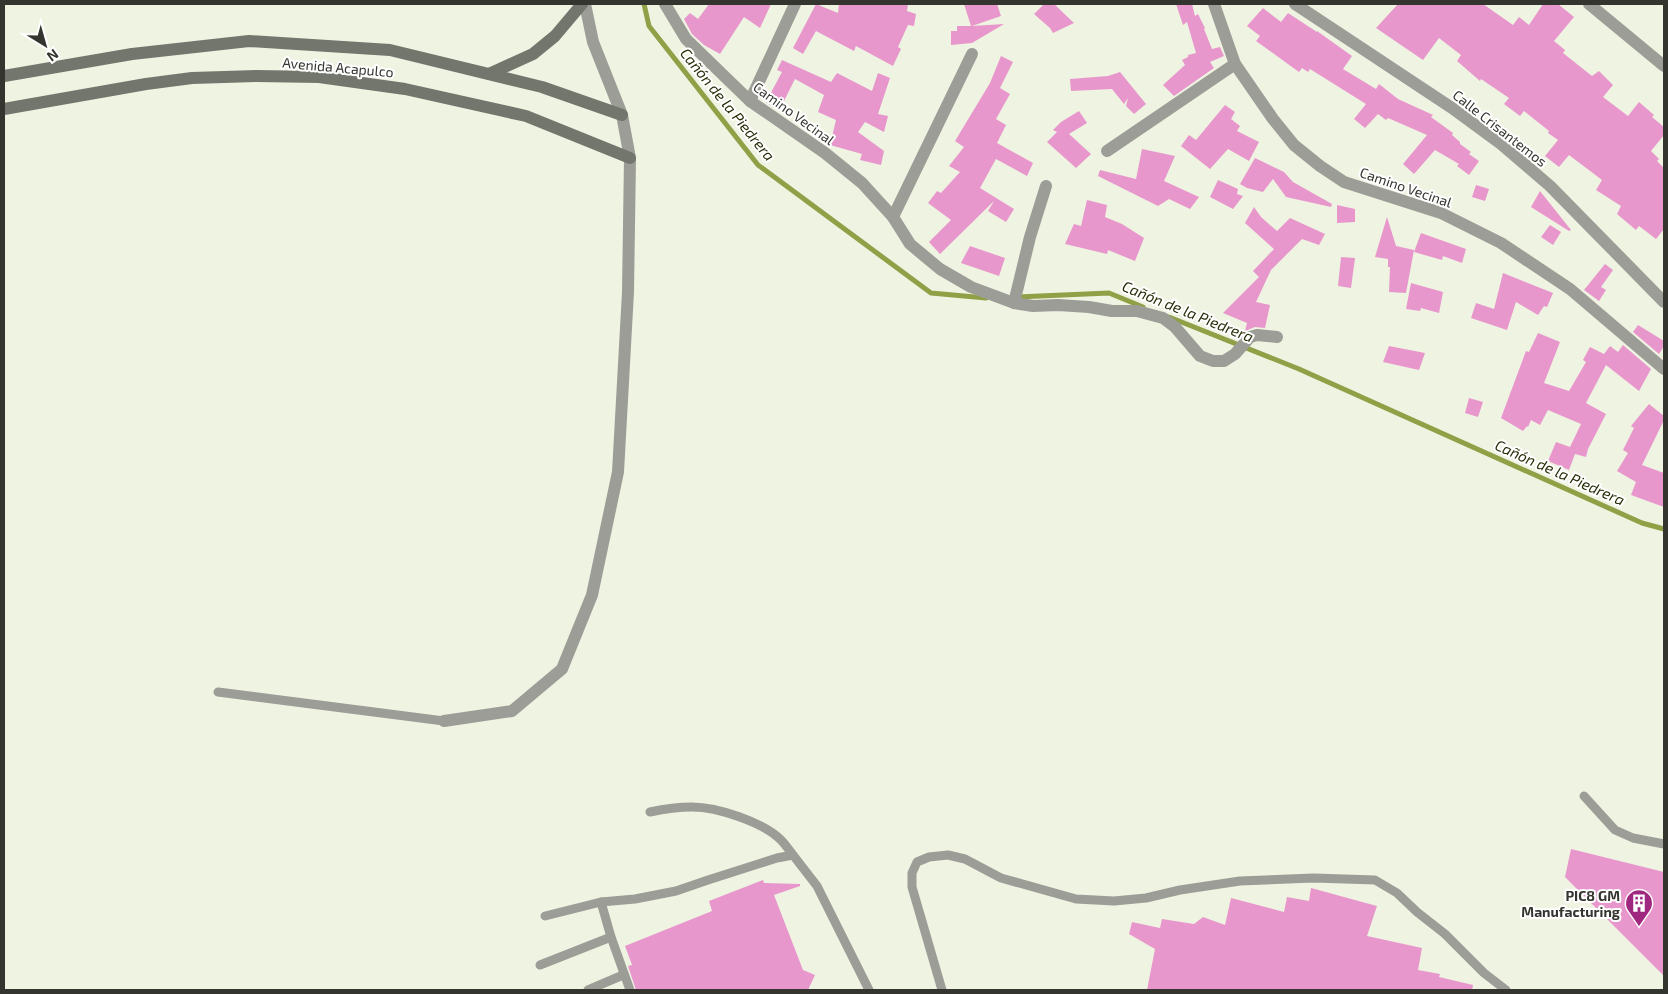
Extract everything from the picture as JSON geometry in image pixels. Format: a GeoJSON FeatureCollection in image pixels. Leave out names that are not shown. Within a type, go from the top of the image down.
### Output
{"type":"FeatureCollection","features":[{"type":"Feature","properties":{"kind":"main road"},"geometry":{"type":"LineString","coordinates":[[489,74],[533,54],[556,36],[583,4]]}},
{"type":"Feature","properties":{"kind":"main road","name":"Avenida Acapulco"},"geometry":{"type":"LineString","coordinates":[[4,76],[132,54],[249,41],[390,50],[542,87],[622,115]]}},
{"type":"Feature","properties":{"kind":"main road","name":"Avenida Acapulco"},"geometry":{"type":"LineString","coordinates":[[4,109],[146,84],[192,78],[319,77],[405,88],[526,116],[630,158]]}},
{"type":"Feature","properties":{"kind":"street"},"geometry":{"type":"LineString","coordinates":[[444,721],[512,711],[562,669],[592,595],[618,472],[628,292],[630,158],[622,115],[594,42],[583,4]]}},
{"type":"Feature","properties":{"kind":"street","name":"Camino Vecinal"},"geometry":{"type":"LineString","coordinates":[[664,4],[686,39],[750,101],[825,153],[862,183],[893,218],[910,244],[940,269],[971,287],[1014,303],[1033,306],[1058,305],[1112,311],[1137,311],[1163,318],[1175,327],[1200,356],[1213,361],[1224,361],[1235,354],[1250,337],[1278,337]]}},
{"type":"Feature","properties":{"kind":"street"},"geometry":{"type":"LineString","coordinates":[[750,101],[795,4]]}},
{"type":"Feature","properties":{"kind":"street","name":"Camino Vecinal"},"geometry":{"type":"LineString","coordinates":[[1214,4],[1235,64],[1294,145],[1344,182],[1441,213],[1500,243],[1570,289],[1664,370]]}},
{"type":"Feature","properties":{"kind":"street","name":"Calle Crisantemos"},"geometry":{"type":"LineString","coordinates":[[1295,4],[1452,108],[1501,144],[1550,186],[1664,302]]}},
{"type":"Feature","properties":{"kind":"street"},"geometry":{"type":"LineString","coordinates":[[1589,4],[1664,66]]}},
{"type":"Feature","properties":{"kind":"street"},"geometry":{"type":"LineString","coordinates":[[893,218],[972,54]]}},
{"type":"Feature","properties":{"kind":"street"},"geometry":{"type":"LineString","coordinates":[[1107,151],[1235,64]]}},
{"type":"Feature","properties":{"kind":"street"},"geometry":{"type":"LineString","coordinates":[[1014,303],[1030,237],[1046,186]]}},
{"type":"Feature","properties":{"kind":"lane"},"geometry":{"type":"LineString","coordinates":[[218,692],[444,721]]}},
{"type":"Feature","properties":{"kind":"lane"},"geometry":{"type":"LineString","coordinates":[[1584,796],[1615,830],[1633,838],[1664,844]]}},
{"type":"Feature","properties":{"kind":"lane"},"geometry":{"type":"LineString","coordinates":[[650,812],[666,808],[694,807],[727,813],[754,822],[781,840],[818,886],[869,990]]}},
{"type":"Feature","properties":{"kind":"lane"},"geometry":{"type":"LineString","coordinates":[[545,916],[600,902],[635,900],[676,892],[751,866],[793,855]]}},
{"type":"Feature","properties":{"kind":"lane"},"geometry":{"type":"LineString","coordinates":[[942,990],[912,887],[912,873],[917,862],[929,857],[948,855],[965,859],[1001,878],[1076,899],[1114,901],[1146,898],[1180,890],[1240,881],[1314,878],[1375,880],[1397,892],[1417,912],[1445,934],[1484,974],[1506,990]]}},
{"type":"Feature","properties":{"kind":"lane"},"geometry":{"type":"LineString","coordinates":[[600,902],[623,975],[630,990]]}},
{"type":"Feature","properties":{"kind":"lane"},"geometry":{"type":"LineString","coordinates":[[540,965],[612,937]]}},
{"type":"Feature","properties":{"kind":"lane"},"geometry":{"type":"LineString","coordinates":[[588,990],[623,975]]}},
{"type":"Feature","properties":{"kind":"building"},"geometry":{"type":"Polygon","coordinates":[[[709,4],[771,4],[760,28],[744,17],[720,54],[704,45],[692,34],[684,19],[690,13],[698,19],[709,4]]]}},
{"type":"Feature","properties":{"kind":"building"},"geometry":{"type":"Polygon","coordinates":[[[816,4],[838,13],[839,4],[908,4],[907,11],[916,14],[914,26],[908,25],[898,47],[901,49],[893,66],[856,46],[854,51],[816,31],[803,54],[793,48],[816,4]]]}},
{"type":"Feature","properties":{"kind":"building"},"geometry":{"type":"Polygon","coordinates":[[[964,4],[997,4],[1001,16],[972,26],[1004,24],[972,43],[951,45],[951,31],[957,31],[957,26],[971,26],[964,4]]]}},
{"type":"Feature","properties":{"kind":"building"},"geometry":{"type":"Polygon","coordinates":[[[1044,4],[1054,4],[1074,23],[1053,33],[1034,14],[1044,4]]]}},
{"type":"Feature","properties":{"kind":"building"},"geometry":{"type":"Polygon","coordinates":[[[1176,4],[1192,4],[1195,16],[1198,14],[1205,28],[1212,49],[1220,47],[1224,56],[1210,62],[1214,68],[1174,96],[1163,85],[1185,65],[1182,60],[1188,57],[1188,55],[1196,53],[1187,22],[1183,25],[1176,4]]]}},
{"type":"Feature","properties":{"kind":"building"},"geometry":{"type":"Polygon","coordinates":[[[1398,4],[1483,4],[1513,25],[1519,17],[1529,25],[1543,4],[1558,4],[1574,17],[1554,41],[1565,50],[1563,53],[1592,76],[1599,71],[1613,85],[1603,97],[1628,116],[1639,102],[1664,127],[1664,135],[1651,151],[1664,168],[1664,229],[1656,239],[1639,226],[1636,230],[1617,214],[1621,206],[1596,190],[1602,180],[1569,155],[1559,167],[1545,156],[1558,140],[1524,111],[1520,116],[1504,104],[1509,98],[1481,79],[1480,81],[1457,61],[1461,55],[1439,38],[1423,60],[1376,28],[1398,4]]]}},
{"type":"Feature","properties":{"kind":"building"},"geometry":{"type":"Polygon","coordinates":[[[1263,8],[1281,22],[1288,13],[1317,31],[1352,56],[1343,69],[1376,89],[1379,84],[1398,99],[1433,115],[1431,117],[1453,133],[1452,135],[1460,144],[1471,152],[1469,154],[1479,161],[1469,175],[1457,166],[1459,164],[1435,150],[1414,174],[1403,164],[1427,135],[1388,118],[1386,120],[1378,114],[1365,128],[1354,119],[1366,104],[1310,69],[1308,72],[1302,68],[1299,72],[1256,41],[1260,36],[1247,26],[1263,8]]]}},
{"type":"Feature","properties":{"kind":"building"},"geometry":{"type":"Polygon","coordinates":[[[1001,56],[1013,62],[1000,88],[1010,94],[996,119],[1006,125],[997,143],[1033,163],[1027,176],[996,159],[980,188],[1014,209],[1006,222],[988,211],[994,201],[940,254],[929,242],[951,220],[928,203],[937,191],[941,193],[960,172],[949,166],[964,147],[955,141],[990,83],[1001,56]]]}},
{"type":"Feature","properties":{"kind":"building"},"geometry":{"type":"Polygon","coordinates":[[[782,60],[831,82],[837,73],[872,91],[878,73],[890,78],[878,114],[888,116],[884,132],[865,122],[858,132],[884,151],[881,165],[860,160],[862,154],[830,145],[836,120],[818,112],[824,95],[795,79],[779,111],[766,102],[782,72],[777,70],[782,60]]]}},
{"type":"Feature","properties":{"kind":"building"},"geometry":{"type":"Polygon","coordinates":[[[1120,72],[1146,104],[1134,114],[1126,106],[1128,98],[1124,104],[1112,89],[1071,91],[1070,79],[1108,76],[1120,72]]]}},
{"type":"Feature","properties":{"kind":"building"},"geometry":{"type":"Polygon","coordinates":[[[1225,105],[1235,112],[1231,119],[1240,126],[1237,131],[1259,142],[1249,161],[1228,149],[1210,169],[1181,146],[1189,135],[1196,140],[1225,105]]]}},
{"type":"Feature","properties":{"kind":"building"},"geometry":{"type":"Polygon","coordinates":[[[1079,111],[1087,123],[1069,134],[1091,154],[1076,168],[1047,142],[1057,132],[1053,130],[1061,122],[1079,111]]]}},
{"type":"Feature","properties":{"kind":"building"},"geometry":{"type":"Polygon","coordinates":[[[1142,149],[1175,156],[1164,181],[1199,197],[1190,209],[1169,199],[1158,206],[1098,176],[1100,170],[1136,179],[1142,149]]]}},
{"type":"Feature","properties":{"kind":"building"},"geometry":{"type":"Polygon","coordinates":[[[1255,158],[1284,172],[1293,182],[1332,204],[1331,207],[1286,197],[1273,179],[1263,192],[1240,184],[1255,158]]]}},
{"type":"Feature","properties":{"kind":"building"},"geometry":{"type":"Polygon","coordinates":[[[1218,180],[1238,189],[1237,194],[1243,196],[1233,209],[1210,197],[1218,180]]]}},
{"type":"Feature","properties":{"kind":"building"},"geometry":{"type":"Polygon","coordinates":[[[1476,185],[1489,189],[1485,201],[1472,197],[1476,185]]]}},
{"type":"Feature","properties":{"kind":"building"},"geometry":{"type":"Polygon","coordinates":[[[1540,191],[1571,230],[1569,231],[1531,207],[1540,191]]]}},
{"type":"Feature","properties":{"kind":"building"},"geometry":{"type":"Polygon","coordinates":[[[1087,200],[1107,205],[1105,217],[1122,224],[1144,238],[1135,261],[1108,250],[1107,254],[1065,244],[1074,224],[1081,226],[1087,200]]]}},
{"type":"Feature","properties":{"kind":"building"},"geometry":{"type":"Polygon","coordinates":[[[1337,205],[1355,209],[1355,222],[1337,223],[1337,205]]]}},
{"type":"Feature","properties":{"kind":"building"},"geometry":{"type":"Polygon","coordinates":[[[1254,207],[1261,217],[1277,231],[1290,218],[1325,234],[1319,245],[1302,239],[1271,270],[1256,302],[1270,305],[1265,328],[1255,327],[1245,331],[1247,323],[1223,313],[1259,277],[1253,271],[1274,249],[1245,223],[1254,207]]]}},
{"type":"Feature","properties":{"kind":"building"},"geometry":{"type":"Polygon","coordinates":[[[1387,217],[1396,246],[1414,250],[1406,293],[1389,292],[1390,267],[1388,267],[1388,259],[1375,257],[1387,217]]]}},
{"type":"Feature","properties":{"kind":"building"},"geometry":{"type":"Polygon","coordinates":[[[1550,225],[1561,232],[1553,245],[1541,237],[1550,225]]]}},
{"type":"Feature","properties":{"kind":"building"},"geometry":{"type":"Polygon","coordinates":[[[1421,233],[1466,249],[1462,263],[1443,256],[1442,260],[1414,252],[1421,233]]]}},
{"type":"Feature","properties":{"kind":"building"},"geometry":{"type":"Polygon","coordinates":[[[970,246],[1005,258],[999,276],[961,263],[970,246]]]}},
{"type":"Feature","properties":{"kind":"building"},"geometry":{"type":"Polygon","coordinates":[[[1341,257],[1355,258],[1351,288],[1338,286],[1341,257]]]}},
{"type":"Feature","properties":{"kind":"building"},"geometry":{"type":"Polygon","coordinates":[[[1605,264],[1613,270],[1601,287],[1606,290],[1599,301],[1584,290],[1605,264]]]}},
{"type":"Feature","properties":{"kind":"building"},"geometry":{"type":"Polygon","coordinates":[[[1503,273],[1553,293],[1547,307],[1544,306],[1538,315],[1516,302],[1507,330],[1471,318],[1476,303],[1494,309],[1503,273]]]}},
{"type":"Feature","properties":{"kind":"building"},"geometry":{"type":"Polygon","coordinates":[[[1411,283],[1443,292],[1439,313],[1421,308],[1420,311],[1406,309],[1411,283]]]}},
{"type":"Feature","properties":{"kind":"building"},"geometry":{"type":"Polygon","coordinates":[[[1638,325],[1664,341],[1664,346],[1659,354],[1633,332],[1638,325]]]}},
{"type":"Feature","properties":{"kind":"building"},"geometry":{"type":"Polygon","coordinates":[[[1538,333],[1560,342],[1544,383],[1569,391],[1586,362],[1583,360],[1590,347],[1604,354],[1610,346],[1618,352],[1623,345],[1651,369],[1639,391],[1606,365],[1586,403],[1606,414],[1588,449],[1586,457],[1575,454],[1569,470],[1548,461],[1556,442],[1570,447],[1581,424],[1548,410],[1540,425],[1531,420],[1528,427],[1523,431],[1501,418],[1526,351],[1529,352],[1538,333]]]}},
{"type":"Feature","properties":{"kind":"building"},"geometry":{"type":"Polygon","coordinates":[[[1389,346],[1425,353],[1419,370],[1383,362],[1389,346]]]}},
{"type":"Feature","properties":{"kind":"building"},"geometry":{"type":"Polygon","coordinates":[[[1469,398],[1483,402],[1478,417],[1465,413],[1469,398]]]}},
{"type":"Feature","properties":{"kind":"building"},"geometry":{"type":"Polygon","coordinates":[[[1649,404],[1664,416],[1664,420],[1642,465],[1664,473],[1664,507],[1631,495],[1636,482],[1617,471],[1628,453],[1623,450],[1634,428],[1631,426],[1649,404]]]}},
{"type":"Feature","properties":{"kind":"building","name":"PIC8 GM Manufacturing"},"geometry":{"type":"Polygon","coordinates":[[[1571,849],[1664,872],[1664,976],[1565,877],[1571,849]]]}},
{"type":"Feature","properties":{"kind":"building"},"geometry":{"type":"Polygon","coordinates":[[[763,880],[764,883],[800,884],[800,886],[774,895],[803,970],[815,975],[808,990],[636,990],[628,966],[632,965],[625,946],[712,911],[709,901],[763,880]]]}},
{"type":"Feature","properties":{"kind":"building"},"geometry":{"type":"Polygon","coordinates":[[[1311,888],[1377,906],[1367,936],[1422,948],[1418,970],[1440,974],[1439,977],[1473,985],[1472,990],[1147,990],[1155,949],[1129,934],[1132,922],[1160,928],[1162,919],[1194,924],[1203,917],[1225,925],[1231,898],[1284,912],[1287,897],[1309,901],[1311,888]]]}},
{"type":"Feature","properties":{"kind":"waterway","name":"Cañón de la Piedrera"},"geometry":{"type":"LineString","coordinates":[[644,4],[649,26],[758,165],[931,293],[986,298]]}},
{"type":"Feature","properties":{"kind":"waterway","name":"Cañón de la Piedrera"},"geometry":{"type":"LineString","coordinates":[[1017,297],[1109,293],[1143,307]]}},
{"type":"Feature","properties":{"kind":"waterway","name":"Cañón de la Piedrera"},"geometry":{"type":"LineString","coordinates":[[1169,317],[1299,369],[1642,523],[1664,529]]}},
{"type":"Feature","properties":{"kind":"place","name":"PIC8 GM Manufacturing"},"geometry":{"type":"Point","coordinates":[1639,927]}}]}
